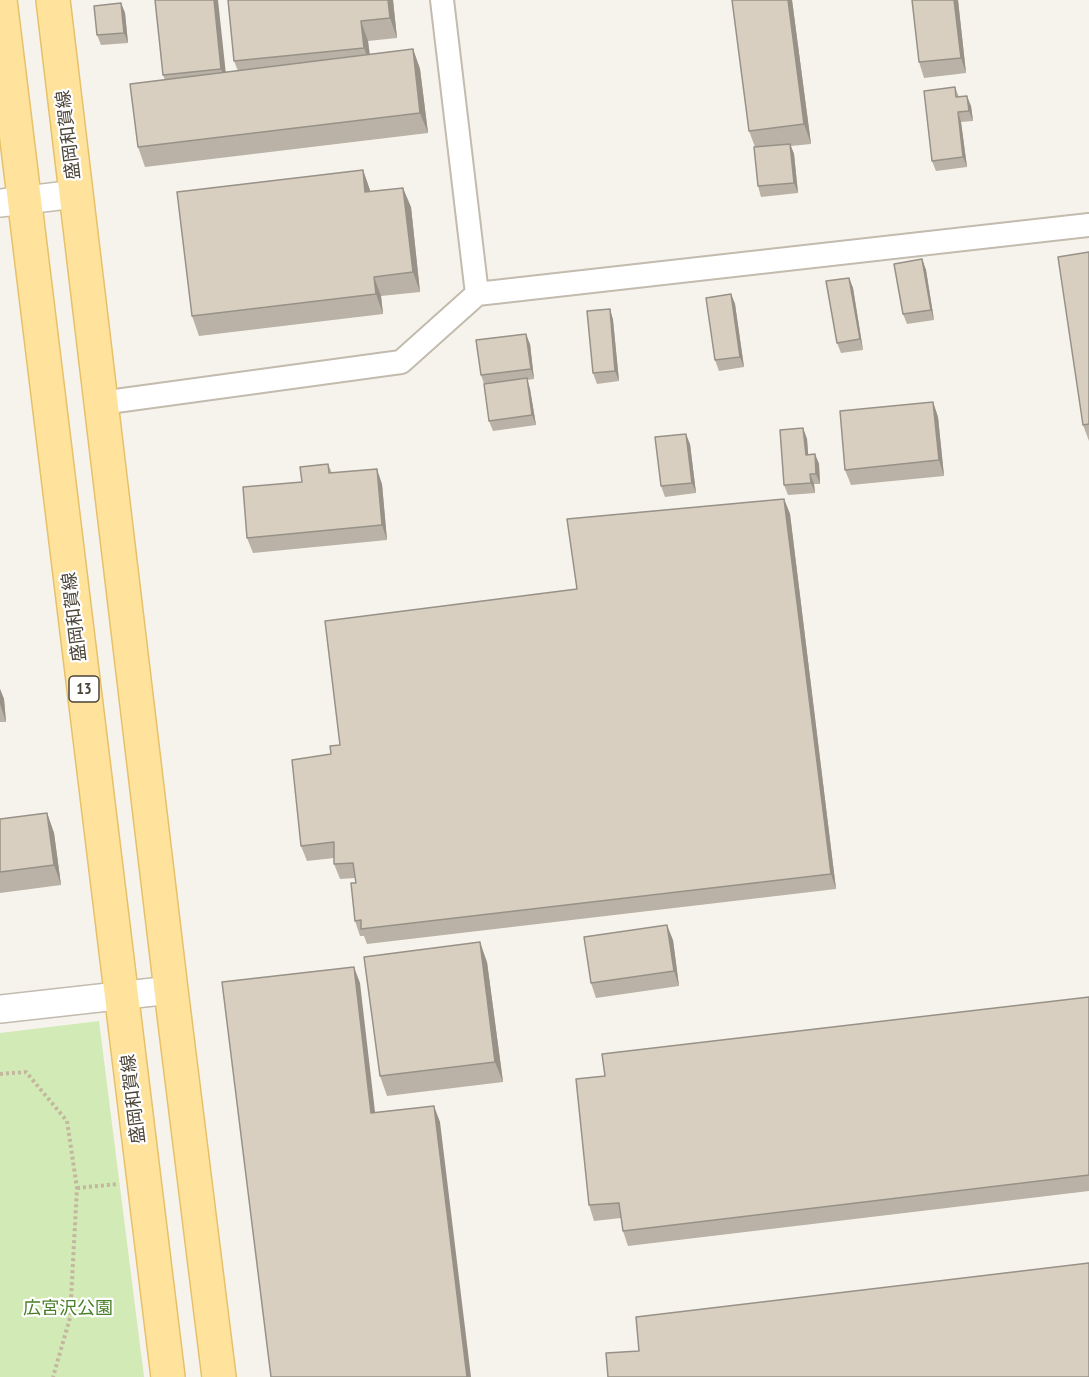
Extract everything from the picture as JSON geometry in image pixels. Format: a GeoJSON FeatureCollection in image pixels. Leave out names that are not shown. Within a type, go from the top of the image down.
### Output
{"type":"FeatureCollection","features":[{"type":"Feature","properties":{"kind":"main road","name":"盛岡和賀線"},"geometry":{"type":"LineString","coordinates":[[0,0],[12,201],[121,995],[168,1377]]}},
{"type":"Feature","properties":{"kind":"main road","name":"盛岡和賀線"},"geometry":{"type":"LineString","coordinates":[[52,0],[219,1377]]}},
{"type":"Feature","properties":{"kind":"street"},"geometry":{"type":"LineString","coordinates":[[442,0],[477,294]]}},
{"type":"Feature","properties":{"kind":"street"},"geometry":{"type":"LineString","coordinates":[[12,201],[76,194]]}},
{"type":"Feature","properties":{"kind":"street"},"geometry":{"type":"LineString","coordinates":[[101,403],[401,362],[477,294],[1089,225]]}},
{"type":"Feature","properties":{"kind":"street"},"geometry":{"type":"LineString","coordinates":[[0,1009],[171,990]]}},
{"type":"Feature","properties":{"kind":"path"},"geometry":{"type":"LineString","coordinates":[[0,1074],[26,1072],[67,1121],[77,1188],[70,1317],[55,1376]]}},
{"type":"Feature","properties":{"kind":"path"},"geometry":{"type":"LineString","coordinates":[[77,1188],[144,1181]]}},
{"type":"Feature","properties":{"kind":"green space","name":"広宮沢公園"},"geometry":{"type":"Polygon","coordinates":[[[99,1021],[144,1377],[0,1377],[0,1033],[99,1021]]]}},
{"type":"Feature","properties":{"kind":"building"},"geometry":{"type":"Polygon","coordinates":[[[155,0],[214,0],[221,69],[163,75],[155,0]]]}},
{"type":"Feature","properties":{"kind":"building"},"geometry":{"type":"Polygon","coordinates":[[[228,0],[388,0],[390,18],[361,21],[364,48],[234,61],[228,0]]]}},
{"type":"Feature","properties":{"kind":"building"},"geometry":{"type":"Polygon","coordinates":[[[732,0],[788,0],[804,124],[749,131],[732,0]]]}},
{"type":"Feature","properties":{"kind":"building"},"geometry":{"type":"Polygon","coordinates":[[[912,0],[954,0],[961,58],[919,62],[912,0]]]}},
{"type":"Feature","properties":{"kind":"building"},"geometry":{"type":"Polygon","coordinates":[[[121,3],[124,33],[97,35],[94,6],[121,3]]]}},
{"type":"Feature","properties":{"kind":"building"},"geometry":{"type":"Polygon","coordinates":[[[413,49],[420,113],[138,147],[130,84],[413,49]]]}},
{"type":"Feature","properties":{"kind":"building"},"geometry":{"type":"Polygon","coordinates":[[[955,87],[956,97],[967,96],[969,111],[958,112],[963,157],[932,161],[924,91],[955,87]]]}},
{"type":"Feature","properties":{"kind":"building"},"geometry":{"type":"Polygon","coordinates":[[[790,144],[794,183],[758,186],[754,147],[790,144]]]}},
{"type":"Feature","properties":{"kind":"building"},"geometry":{"type":"Polygon","coordinates":[[[363,170],[365,192],[403,188],[413,272],[374,277],[376,294],[192,316],[177,192],[363,170]]]}},
{"type":"Feature","properties":{"kind":"building"},"geometry":{"type":"Polygon","coordinates":[[[1089,252],[1089,424],[1083,425],[1058,257],[1089,252]]]}},
{"type":"Feature","properties":{"kind":"building"},"geometry":{"type":"Polygon","coordinates":[[[922,259],[931,310],[903,314],[894,264],[922,259]]]}},
{"type":"Feature","properties":{"kind":"building"},"geometry":{"type":"Polygon","coordinates":[[[849,278],[860,339],[837,343],[826,281],[849,278]]]}},
{"type":"Feature","properties":{"kind":"building"},"geometry":{"type":"Polygon","coordinates":[[[731,294],[740,357],[715,360],[706,298],[731,294]]]}},
{"type":"Feature","properties":{"kind":"building"},"geometry":{"type":"Polygon","coordinates":[[[610,309],[615,371],[593,373],[587,311],[610,309]]]}},
{"type":"Feature","properties":{"kind":"building"},"geometry":{"type":"Polygon","coordinates":[[[526,334],[531,369],[481,375],[476,340],[526,334]]]}},
{"type":"Feature","properties":{"kind":"building"},"geometry":{"type":"Polygon","coordinates":[[[527,378],[532,415],[489,421],[484,384],[527,378]]]}},
{"type":"Feature","properties":{"kind":"building"},"geometry":{"type":"Polygon","coordinates":[[[933,402],[939,460],[845,470],[840,411],[933,402]]]}},
{"type":"Feature","properties":{"kind":"building"},"geometry":{"type":"Polygon","coordinates":[[[803,428],[806,455],[815,454],[816,474],[810,474],[811,483],[784,485],[780,430],[803,428]]]}},
{"type":"Feature","properties":{"kind":"building"},"geometry":{"type":"Polygon","coordinates":[[[686,434],[692,483],[661,486],[655,437],[686,434]]]}},
{"type":"Feature","properties":{"kind":"building"},"geometry":{"type":"Polygon","coordinates":[[[328,464],[329,473],[377,469],[382,525],[247,538],[243,487],[302,482],[300,467],[328,464]]]}},
{"type":"Feature","properties":{"kind":"building"},"geometry":{"type":"Polygon","coordinates":[[[784,499],[831,874],[361,929],[361,920],[355,921],[351,883],[356,883],[353,863],[334,864],[334,842],[301,846],[292,760],[331,754],[330,746],[340,745],[325,621],[577,589],[567,519],[784,499]]]}},
{"type":"Feature","properties":{"kind":"building"},"geometry":{"type":"Polygon","coordinates":[[[47,813],[54,865],[0,872],[0,819],[47,813]]]}},
{"type":"Feature","properties":{"kind":"building"},"geometry":{"type":"Polygon","coordinates":[[[667,925],[674,971],[591,983],[584,937],[667,925]]]}},
{"type":"Feature","properties":{"kind":"building"},"geometry":{"type":"Polygon","coordinates":[[[480,942],[495,1062],[380,1076],[364,957],[480,942]]]}},
{"type":"Feature","properties":{"kind":"building"},"geometry":{"type":"Polygon","coordinates":[[[354,967],[371,1113],[434,1106],[467,1377],[271,1377],[222,982],[354,967]]]}},
{"type":"Feature","properties":{"kind":"building"},"geometry":{"type":"Polygon","coordinates":[[[1089,997],[1089,1175],[623,1231],[619,1203],[589,1205],[576,1079],[605,1076],[602,1054],[1089,997]]]}},
{"type":"Feature","properties":{"kind":"building"},"geometry":{"type":"Polygon","coordinates":[[[1089,1263],[1089,1377],[608,1377],[606,1353],[639,1351],[636,1317],[1089,1263]]]}}]}
